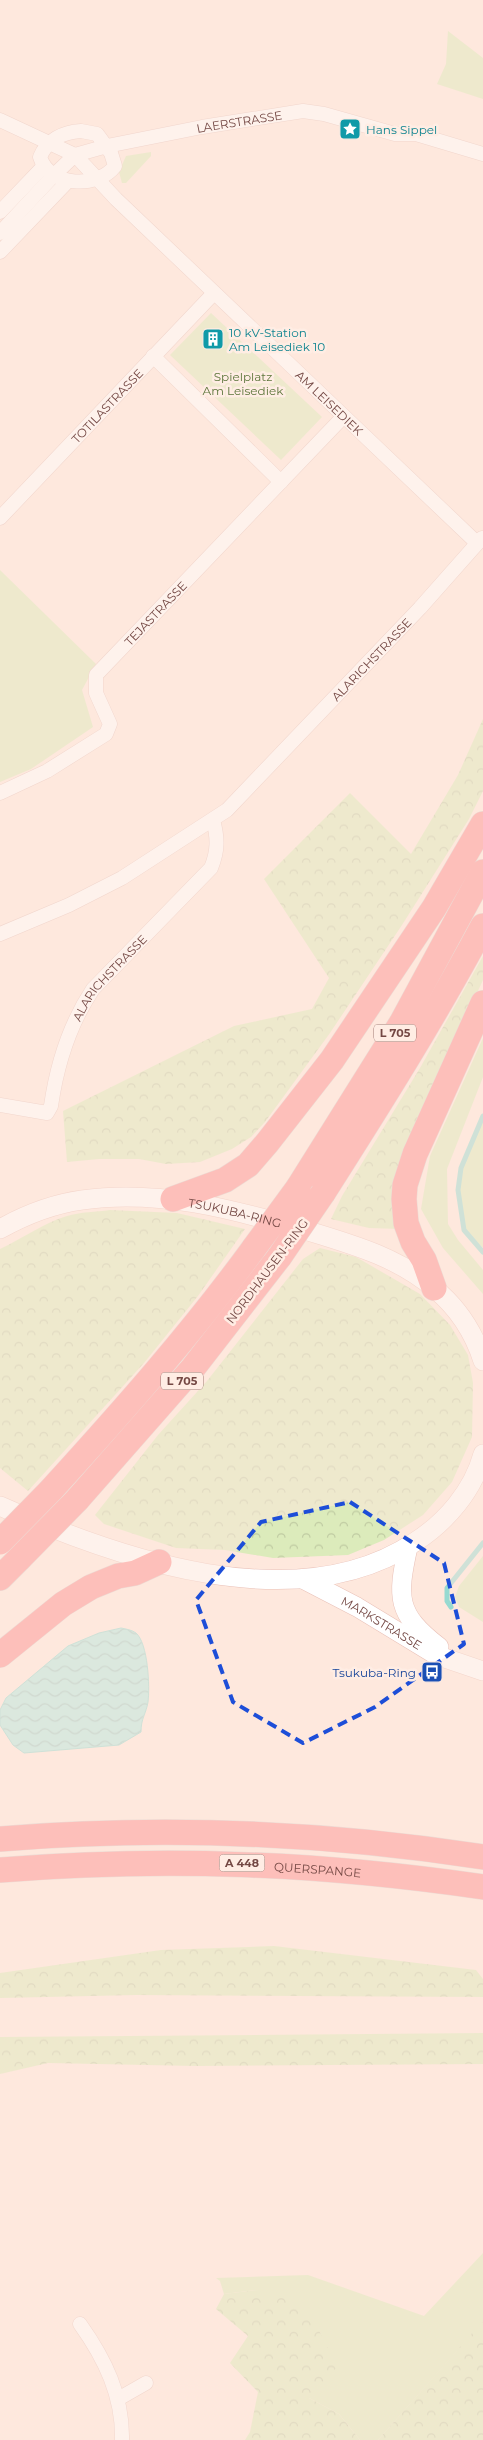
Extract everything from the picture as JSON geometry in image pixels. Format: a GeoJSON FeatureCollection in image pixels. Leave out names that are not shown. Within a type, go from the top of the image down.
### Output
{"type":"FeatureCollection","features":[{"type":"Feature","properties":{"kind":"highway"},"geometry":{"type":"LineString","coordinates":[[173,1199],[225,1180],[248,1165],[267,1143],[332,1060],[434,908],[483,824]]}},
{"type":"Feature","properties":{"kind":"highway","name":"NORDHAUSEN-RING"},"geometry":{"type":"LineString","coordinates":[[0,1542],[51,1490],[176,1349],[217,1298],[298,1188],[402,1022],[483,872]]}},
{"type":"Feature","properties":{"kind":"highway","name":"NORDHAUSEN-RING"},"geometry":{"type":"LineString","coordinates":[[0,1578],[77,1500],[193,1368],[280,1256],[323,1193],[417,1044],[483,926]]}},
{"type":"Feature","properties":{"kind":"highway"},"geometry":{"type":"LineString","coordinates":[[434,1288],[424,1260],[409,1233],[404,1211],[404,1192],[415,1154],[483,1002]]}},
{"type":"Feature","properties":{"kind":"highway"},"geometry":{"type":"LineString","coordinates":[[0,1655],[57,1609],[91,1586],[118,1576],[135,1573],[159,1562]]}},
{"type":"Feature","properties":{"kind":"highway"},"geometry":{"type":"LineString","coordinates":[[0,1840],[121,1832],[256,1833],[343,1839],[483,1857]]}},
{"type":"Feature","properties":{"kind":"highway","name":"QUERSPANGE"},"geometry":{"type":"LineString","coordinates":[[0,1870],[86,1864],[217,1862],[348,1870],[483,1887]]}},
{"type":"Feature","properties":{"kind":"main road","name":"TSUKUBA-RING"},"geometry":{"type":"LineString","coordinates":[[0,1229],[20,1218],[46,1208],[80,1200],[112,1197],[173,1199],[251,1214],[372,1251],[434,1288],[456,1309],[482,1352]]}},
{"type":"Feature","properties":{"kind":"main road"},"geometry":{"type":"LineString","coordinates":[[0,1506],[83,1539],[159,1562],[217,1574],[259,1580],[304,1579],[362,1568],[388,1559],[430,1533],[449,1515],[472,1482],[482,1458]]}},
{"type":"Feature","properties":{"kind":"main road","name":"MARKSTRASSE"},"geometry":{"type":"LineString","coordinates":[[408,1547],[401,1577],[402,1605],[423,1634],[460,1662]]}},
{"type":"Feature","properties":{"kind":"main road","name":"MARKSTRASSE"},"geometry":{"type":"LineString","coordinates":[[304,1579],[357,1607],[436,1655],[483,1671]]}},
{"type":"Feature","properties":{"kind":"street","name":"LAERSTRASSE"},"geometry":{"type":"LineString","coordinates":[[76,155],[107,146],[194,128],[303,111],[324,114],[395,134],[416,134],[483,154]]}},
{"type":"Feature","properties":{"kind":"street"},"geometry":{"type":"LineString","coordinates":[[0,120],[76,155]]}},
{"type":"Feature","properties":{"kind":"street"},"geometry":{"type":"LineString","coordinates":[[70,132],[97,134],[107,146],[116,166],[106,176],[99,178],[68,180],[48,171],[40,158],[44,148],[50,142],[70,132]]}},
{"type":"Feature","properties":{"kind":"street"},"geometry":{"type":"LineString","coordinates":[[0,212],[48,171],[76,155]]}},
{"type":"Feature","properties":{"kind":"street","name":"AM LEISEDIEK"},"geometry":{"type":"LineString","coordinates":[[76,155],[99,178],[116,199],[343,417],[480,540]]}},
{"type":"Feature","properties":{"kind":"street"},"geometry":{"type":"LineString","coordinates":[[0,233],[48,171]]}},
{"type":"Feature","properties":{"kind":"street"},"geometry":{"type":"LineString","coordinates":[[0,252],[68,180]]}},
{"type":"Feature","properties":{"kind":"street","name":"TOTILASTRASSE"},"geometry":{"type":"LineString","coordinates":[[0,518],[214,293]]}},
{"type":"Feature","properties":{"kind":"street"},"geometry":{"type":"LineString","coordinates":[[153,356],[281,482]]}},
{"type":"Feature","properties":{"kind":"street","name":"TEJASTRASSE"},"geometry":{"type":"LineString","coordinates":[[0,793],[47,771],[106,734],[110,724],[96,693],[96,675],[343,417]]}},
{"type":"Feature","properties":{"kind":"street","name":"ALARICHSTRASSE"},"geometry":{"type":"LineString","coordinates":[[0,934],[69,905],[122,878],[226,810],[420,608],[480,540]]}},
{"type":"Feature","properties":{"kind":"street","name":"ALARICHSTRASSE"},"geometry":{"type":"LineString","coordinates":[[0,1105],[47,1112],[51,1106],[62,1053],[82,1005],[93,989],[212,868],[216,856],[218,837],[213,820]]}},
{"type":"Feature","properties":{"kind":"street"},"geometry":{"type":"LineString","coordinates":[[80,2324],[103,2360],[118,2399],[122,2440]]}},
{"type":"Feature","properties":{"kind":"street"},"geometry":{"type":"LineString","coordinates":[[118,2399],[146,2383]]}},
{"type":"Feature","properties":{"kind":"highlighted area"},"geometry":{"type":"Polygon","coordinates":[[[350,1502],[444,1563],[464,1644],[375,1707],[303,1743],[233,1702],[196,1600],[261,1522],[350,1502]]]}},
{"type":"Feature","properties":{"kind":"green space"},"geometry":{"type":"Polygon","coordinates":[[[448,31],[483,58],[483,99],[437,84],[446,64],[448,31]]]}},
{"type":"Feature","properties":{"kind":"green space"},"geometry":{"type":"Polygon","coordinates":[[[151,152],[151,156],[126,183],[122,183],[119,172],[126,156],[151,152]]]}},
{"type":"Feature","properties":{"kind":"green space","name":"Spielplatz Am Leisediek"},"geometry":{"type":"Polygon","coordinates":[[[211,313],[322,417],[281,460],[170,355],[211,313]]]}},
{"type":"Feature","properties":{"kind":"green space"},"geometry":{"type":"Polygon","coordinates":[[[0,570],[96,664],[82,690],[93,727],[31,769],[0,782],[0,570]]]}},
{"type":"Feature","properties":{"kind":"green space"},"geometry":{"type":"Polygon","coordinates":[[[483,719],[483,791],[469,819],[402,925],[330,1033],[265,1122],[251,1137],[232,1149],[200,1162],[166,1164],[139,1159],[99,1159],[67,1162],[63,1111],[234,1026],[312,1009],[329,978],[264,879],[350,793],[411,854],[458,775],[483,719]]]}},
{"type":"Feature","properties":{"kind":"green space"},"geometry":{"type":"Polygon","coordinates":[[[483,956],[483,980],[405,1149],[400,1229],[369,1228],[331,1219],[342,1196],[420,1068],[483,956]]]}},
{"type":"Feature","properties":{"kind":"green space"},"geometry":{"type":"Polygon","coordinates":[[[483,1038],[483,1077],[447,1169],[448,1224],[458,1240],[483,1270],[483,1294],[443,1248],[421,1209],[430,1156],[483,1038]]]}},
{"type":"Feature","properties":{"kind":"green space"},"geometry":{"type":"Polygon","coordinates":[[[483,1115],[483,1248],[466,1230],[463,1222],[458,1185],[462,1166],[483,1115]]]}},
{"type":"Feature","properties":{"kind":"green space"},"geometry":{"type":"Polygon","coordinates":[[[110,1210],[177,1213],[245,1229],[198,1296],[144,1363],[28,1491],[0,1468],[0,1249],[58,1219],[77,1214],[110,1210]]]}},
{"type":"Feature","properties":{"kind":"green space"},"geometry":{"type":"Polygon","coordinates":[[[320,1248],[356,1257],[420,1294],[450,1325],[468,1355],[473,1383],[472,1437],[452,1482],[423,1515],[384,1540],[348,1555],[273,1558],[225,1550],[176,1548],[104,1524],[95,1515],[158,1435],[207,1381],[303,1259],[320,1248]]]}},
{"type":"Feature","properties":{"kind":"green space"},"geometry":{"type":"Polygon","coordinates":[[[483,1556],[483,1622],[459,1607],[455,1597],[459,1586],[483,1556]]]}},
{"type":"Feature","properties":{"kind":"green space"},"geometry":{"type":"Polygon","coordinates":[[[274,1946],[476,1970],[483,1979],[483,1997],[136,1995],[0,1998],[0,1973],[161,1950],[274,1946]]]}},
{"type":"Feature","properties":{"kind":"green space"},"geometry":{"type":"Polygon","coordinates":[[[483,2033],[483,2064],[196,2066],[48,2063],[0,2074],[0,2037],[483,2033]]]}},
{"type":"Feature","properties":{"kind":"green space"},"geometry":{"type":"Polygon","coordinates":[[[483,2253],[483,2322],[378,2440],[360,2440],[339,2414],[309,2398],[257,2290],[224,2294],[220,2281],[216,2278],[308,2275],[424,2316],[483,2253]]]}},
{"type":"Feature","properties":{"kind":"green space"},"geometry":{"type":"Polygon","coordinates":[[[257,2290],[306,2304],[337,2367],[309,2398],[339,2414],[360,2440],[245,2440],[250,2432],[258,2392],[230,2363],[248,2336],[216,2309],[224,2294],[257,2290]]]}},
{"type":"Feature","properties":{"kind":"green space"},"geometry":{"type":"Polygon","coordinates":[[[483,2322],[483,2440],[378,2440],[481,2323],[483,2322]]]}},
{"type":"Feature","properties":{"kind":"water"},"geometry":{"type":"Polygon","coordinates":[[[121,1628],[136,1633],[140,1638],[146,1655],[149,1695],[141,1732],[119,1745],[24,1753],[13,1745],[0,1725],[0,1710],[6,1698],[68,1646],[99,1633],[121,1628]]]}},
{"type":"Feature","properties":{"kind":"waterway"},"geometry":{"type":"LineString","coordinates":[[483,1116],[461,1168],[458,1190],[464,1230],[483,1252]]}},
{"type":"Feature","properties":{"kind":"waterway"},"geometry":{"type":"LineString","coordinates":[[451,1607],[447,1601],[447,1588],[483,1543]]}},
{"type":"Feature","properties":{"kind":"place","name":"Hans Sippel"},"geometry":{"type":"Point","coordinates":[350,129]}},
{"type":"Feature","properties":{"kind":"place","name":"10 kV-Station Am Leisediek 10"},"geometry":{"type":"Point","coordinates":[213,339]}},
{"type":"Feature","properties":{"kind":"place","name":"Tsukuba-Ring"},"geometry":{"type":"Point","coordinates":[432,1672]}}]}
